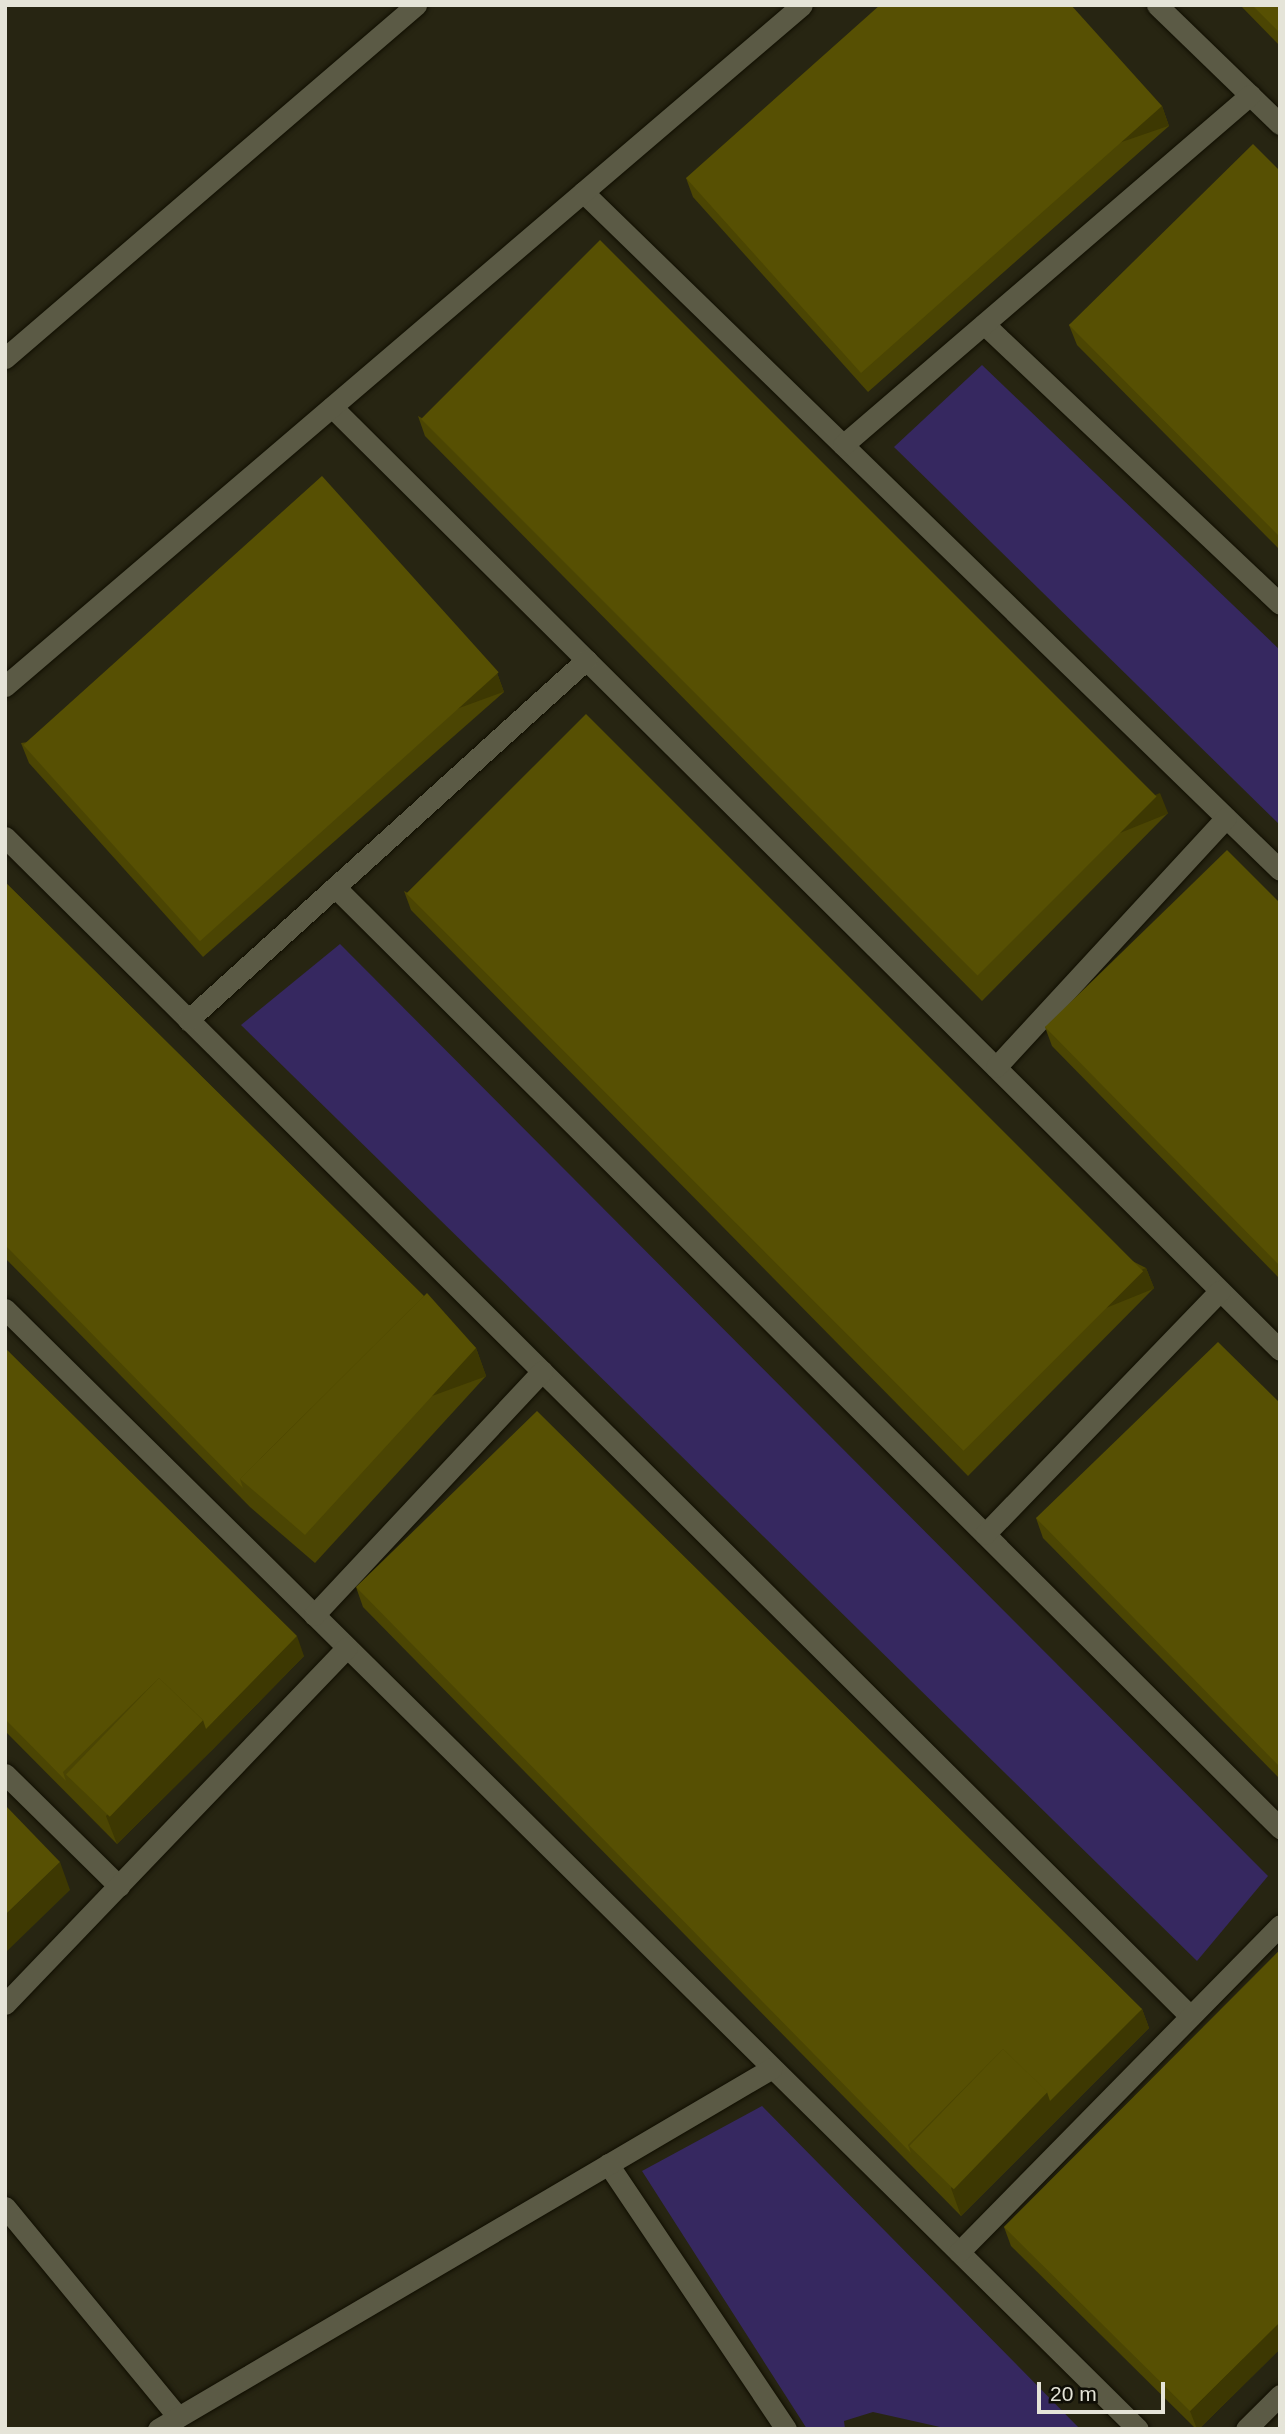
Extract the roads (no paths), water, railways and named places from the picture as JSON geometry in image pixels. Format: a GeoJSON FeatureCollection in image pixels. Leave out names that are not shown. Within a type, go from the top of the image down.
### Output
{"type":"FeatureCollection","features":[{"type":"Feature","properties":{"kind":"street"},"geometry":{"type":"LineString","coordinates":[[5,358],[416,5]]}},
{"type":"Feature","properties":{"kind":"street"},"geometry":{"type":"LineString","coordinates":[[5,686],[802,5]]}},
{"type":"Feature","properties":{"kind":"street"},"geometry":{"type":"LineString","coordinates":[[1157,5],[1280,124]]}},
{"type":"Feature","properties":{"kind":"street"},"geometry":{"type":"LineString","coordinates":[[843,445],[1250,95]]}},
{"type":"Feature","properties":{"kind":"street"},"geometry":{"type":"LineString","coordinates":[[583,192],[1280,870]]}},
{"type":"Feature","properties":{"kind":"street"},"geometry":{"type":"LineString","coordinates":[[984,324],[1280,604]]}},
{"type":"Feature","properties":{"kind":"street"},"geometry":{"type":"LineString","coordinates":[[332,407],[1280,1350]]}},
{"type":"Feature","properties":{"kind":"street"},"geometry":{"type":"LineString","coordinates":[[188,1020],[586,660]]}},
{"type":"Feature","properties":{"kind":"street"},"geometry":{"type":"LineString","coordinates":[[996,1067],[1226,818]]}},
{"type":"Feature","properties":{"kind":"street"},"geometry":{"type":"LineString","coordinates":[[5,837],[1190,2016]]}},
{"type":"Feature","properties":{"kind":"street"},"geometry":{"type":"LineString","coordinates":[[335,887],[1280,1828]]}},
{"type":"Feature","properties":{"kind":"street"},"geometry":{"type":"LineString","coordinates":[[985,1534],[1220,1291]]}},
{"type":"Feature","properties":{"kind":"street"},"geometry":{"type":"LineString","coordinates":[[5,1309],[1138,2429]]}},
{"type":"Feature","properties":{"kind":"street"},"geometry":{"type":"LineString","coordinates":[[314,1615],[542,1371]]}},
{"type":"Feature","properties":{"kind":"street"},"geometry":{"type":"LineString","coordinates":[[5,2004],[347,1647]]}},
{"type":"Feature","properties":{"kind":"street"},"geometry":{"type":"LineString","coordinates":[[5,1773],[119,1886]]}},
{"type":"Feature","properties":{"kind":"street"},"geometry":{"type":"LineString","coordinates":[[959,2252],[1280,1925]]}},
{"type":"Feature","properties":{"kind":"street"},"geometry":{"type":"LineString","coordinates":[[158,2429],[772,2068]]}},
{"type":"Feature","properties":{"kind":"street"},"geometry":{"type":"LineString","coordinates":[[608,2164],[786,2429]]}},
{"type":"Feature","properties":{"kind":"street"},"geometry":{"type":"LineString","coordinates":[[5,2207],[178,2417]]}},
{"type":"Feature","properties":{"kind":"street"},"geometry":{"type":"LineString","coordinates":[[1246,2429],[1280,2395]]}}]}
